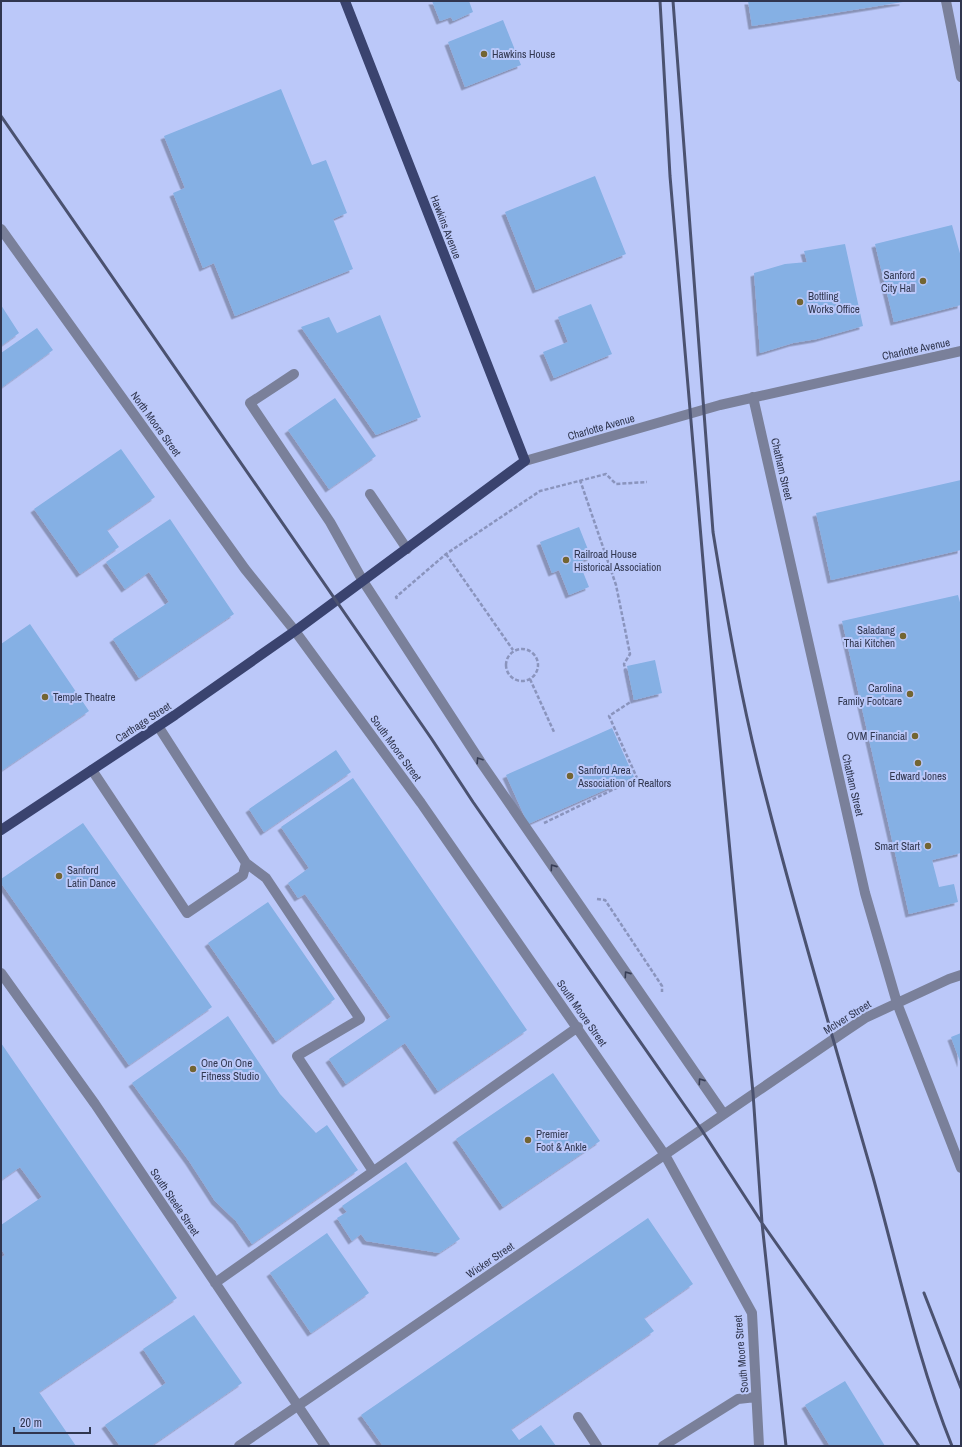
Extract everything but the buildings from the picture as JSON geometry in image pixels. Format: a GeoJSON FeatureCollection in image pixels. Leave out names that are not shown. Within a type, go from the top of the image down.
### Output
{"type":"FeatureCollection","features":[{"type":"Feature","properties":{"kind":"main road","name":"Hawkins Avenue"},"geometry":{"type":"LineString","coordinates":[[346,1],[525,461]]}},
{"type":"Feature","properties":{"kind":"main road","name":"Charlotte Avenue"},"geometry":{"type":"LineString","coordinates":[[295,631],[525,461]]}},
{"type":"Feature","properties":{"kind":"main road","name":"Carthage Street"},"geometry":{"type":"LineString","coordinates":[[1,830],[158,726],[295,631]]}},
{"type":"Feature","properties":{"kind":"street"},"geometry":{"type":"LineString","coordinates":[[946,1],[961,77]]}},
{"type":"Feature","properties":{"kind":"street","name":"North Moore Street"},"geometry":{"type":"LineString","coordinates":[[1,229],[245,569],[295,631]]}},
{"type":"Feature","properties":{"kind":"street","name":"Charlotte Avenue"},"geometry":{"type":"LineString","coordinates":[[525,461],[753,397],[961,351]]}},
{"type":"Feature","properties":{"kind":"street"},"geometry":{"type":"LineString","coordinates":[[294,374],[250,403],[330,522],[363,582],[482,764],[723,1113]]}},
{"type":"Feature","properties":{"kind":"street","name":"Chatham Street"},"geometry":{"type":"LineString","coordinates":[[753,397],[865,892],[897,1003],[961,1168]]}},
{"type":"Feature","properties":{"kind":"street"},"geometry":{"type":"LineString","coordinates":[[370,494],[407,549]]}},
{"type":"Feature","properties":{"kind":"street","name":"South Moore Street"},"geometry":{"type":"LineString","coordinates":[[295,631],[421,803],[578,1027],[665,1155],[752,1313],[759,1446]]}},
{"type":"Feature","properties":{"kind":"street"},"geometry":{"type":"LineString","coordinates":[[158,726],[246,863],[266,878],[360,1019],[298,1056],[373,1171]]}},
{"type":"Feature","properties":{"kind":"street"},"geometry":{"type":"LineString","coordinates":[[92,770],[187,913],[244,875],[246,863]]}},
{"type":"Feature","properties":{"kind":"street","name":"South Steele Street"},"geometry":{"type":"LineString","coordinates":[[1,973],[95,1104],[325,1446]]}},
{"type":"Feature","properties":{"kind":"street","name":"McIver Street"},"geometry":{"type":"LineString","coordinates":[[753,1094],[865,1018],[949,979],[961,975]]}},
{"type":"Feature","properties":{"kind":"street"},"geometry":{"type":"LineString","coordinates":[[215,1283],[578,1027]]}},
{"type":"Feature","properties":{"kind":"street","name":"Wicker Street"},"geometry":{"type":"LineString","coordinates":[[239,1446],[665,1155],[723,1113],[753,1094]]}},
{"type":"Feature","properties":{"kind":"street"},"geometry":{"type":"LineString","coordinates":[[663,1446],[738,1399],[756,1397]]}},
{"type":"Feature","properties":{"kind":"street"},"geometry":{"type":"LineString","coordinates":[[578,1417],[597,1446]]}},
{"type":"Feature","properties":{"kind":"path"},"geometry":{"type":"LineString","coordinates":[[398,603],[396,597],[446,554],[540,491],[606,474],[616,484],[647,482]]}},
{"type":"Feature","properties":{"kind":"path"},"geometry":{"type":"LineString","coordinates":[[540,825],[638,778],[609,716],[632,701],[624,664],[630,654],[616,585],[580,480]]}},
{"type":"Feature","properties":{"kind":"path"},"geometry":{"type":"LineString","coordinates":[[446,554],[513,650]]}},
{"type":"Feature","properties":{"kind":"path"},"geometry":{"type":"LineString","coordinates":[[524,648],[529,650],[537,657],[537,672],[530,679],[518,681],[509,675],[506,670],[506,659],[513,650],[524,648]]}},
{"type":"Feature","properties":{"kind":"path"},"geometry":{"type":"LineString","coordinates":[[530,679],[554,732]]}},
{"type":"Feature","properties":{"kind":"path"},"geometry":{"type":"LineString","coordinates":[[596,898],[605,900],[662,986],[664,999]]}},
{"type":"Feature","properties":{"kind":"railway"},"geometry":{"type":"LineString","coordinates":[[660,1],[670,176],[709,631],[753,1093],[762,1223],[786,1446]]}},
{"type":"Feature","properties":{"kind":"railway"},"geometry":{"type":"LineString","coordinates":[[673,1],[713,532],[736,661],[756,757],[790,886],[873,1177],[918,1346],[928,1380],[952,1446]]}},
{"type":"Feature","properties":{"kind":"railway"},"geometry":{"type":"LineString","coordinates":[[1,116],[431,738],[473,802],[701,1129],[762,1223],[919,1446]]}},
{"type":"Feature","properties":{"kind":"railway"},"geometry":{"type":"LineString","coordinates":[[924,1293],[961,1388]]}},
{"type":"Feature","properties":{"kind":"place","name":"Hawkins House"},"geometry":{"type":"Point","coordinates":[484,54]}},
{"type":"Feature","properties":{"kind":"place","name":"Sanford City Hall"},"geometry":{"type":"Point","coordinates":[923,281]}},
{"type":"Feature","properties":{"kind":"place","name":"Bottling Works Office"},"geometry":{"type":"Point","coordinates":[800,302]}},
{"type":"Feature","properties":{"kind":"place","name":"Railroad House Historical Association"},"geometry":{"type":"Point","coordinates":[566,560]}},
{"type":"Feature","properties":{"kind":"place","name":"Saladang Thai Kitchen"},"geometry":{"type":"Point","coordinates":[903,636]}},
{"type":"Feature","properties":{"kind":"place","name":"Carolina Family Footcare"},"geometry":{"type":"Point","coordinates":[910,694]}},
{"type":"Feature","properties":{"kind":"place","name":"Temple Theatre"},"geometry":{"type":"Point","coordinates":[45,697]}},
{"type":"Feature","properties":{"kind":"place","name":"OVM Financial"},"geometry":{"type":"Point","coordinates":[915,736]}},
{"type":"Feature","properties":{"kind":"place","name":"Edward Jones"},"geometry":{"type":"Point","coordinates":[918,763]}},
{"type":"Feature","properties":{"kind":"place","name":"Sanford Area Association of Realtors"},"geometry":{"type":"Point","coordinates":[570,776]}},
{"type":"Feature","properties":{"kind":"place","name":"Smart Start"},"geometry":{"type":"Point","coordinates":[928,846]}},
{"type":"Feature","properties":{"kind":"place","name":"Sanford Latin Dance"},"geometry":{"type":"Point","coordinates":[59,876]}},
{"type":"Feature","properties":{"kind":"place","name":"One On One Fitness Studio"},"geometry":{"type":"Point","coordinates":[193,1069]}},
{"type":"Feature","properties":{"kind":"place","name":"Premier Foot & Ankle"},"geometry":{"type":"Point","coordinates":[528,1140]}}]}
